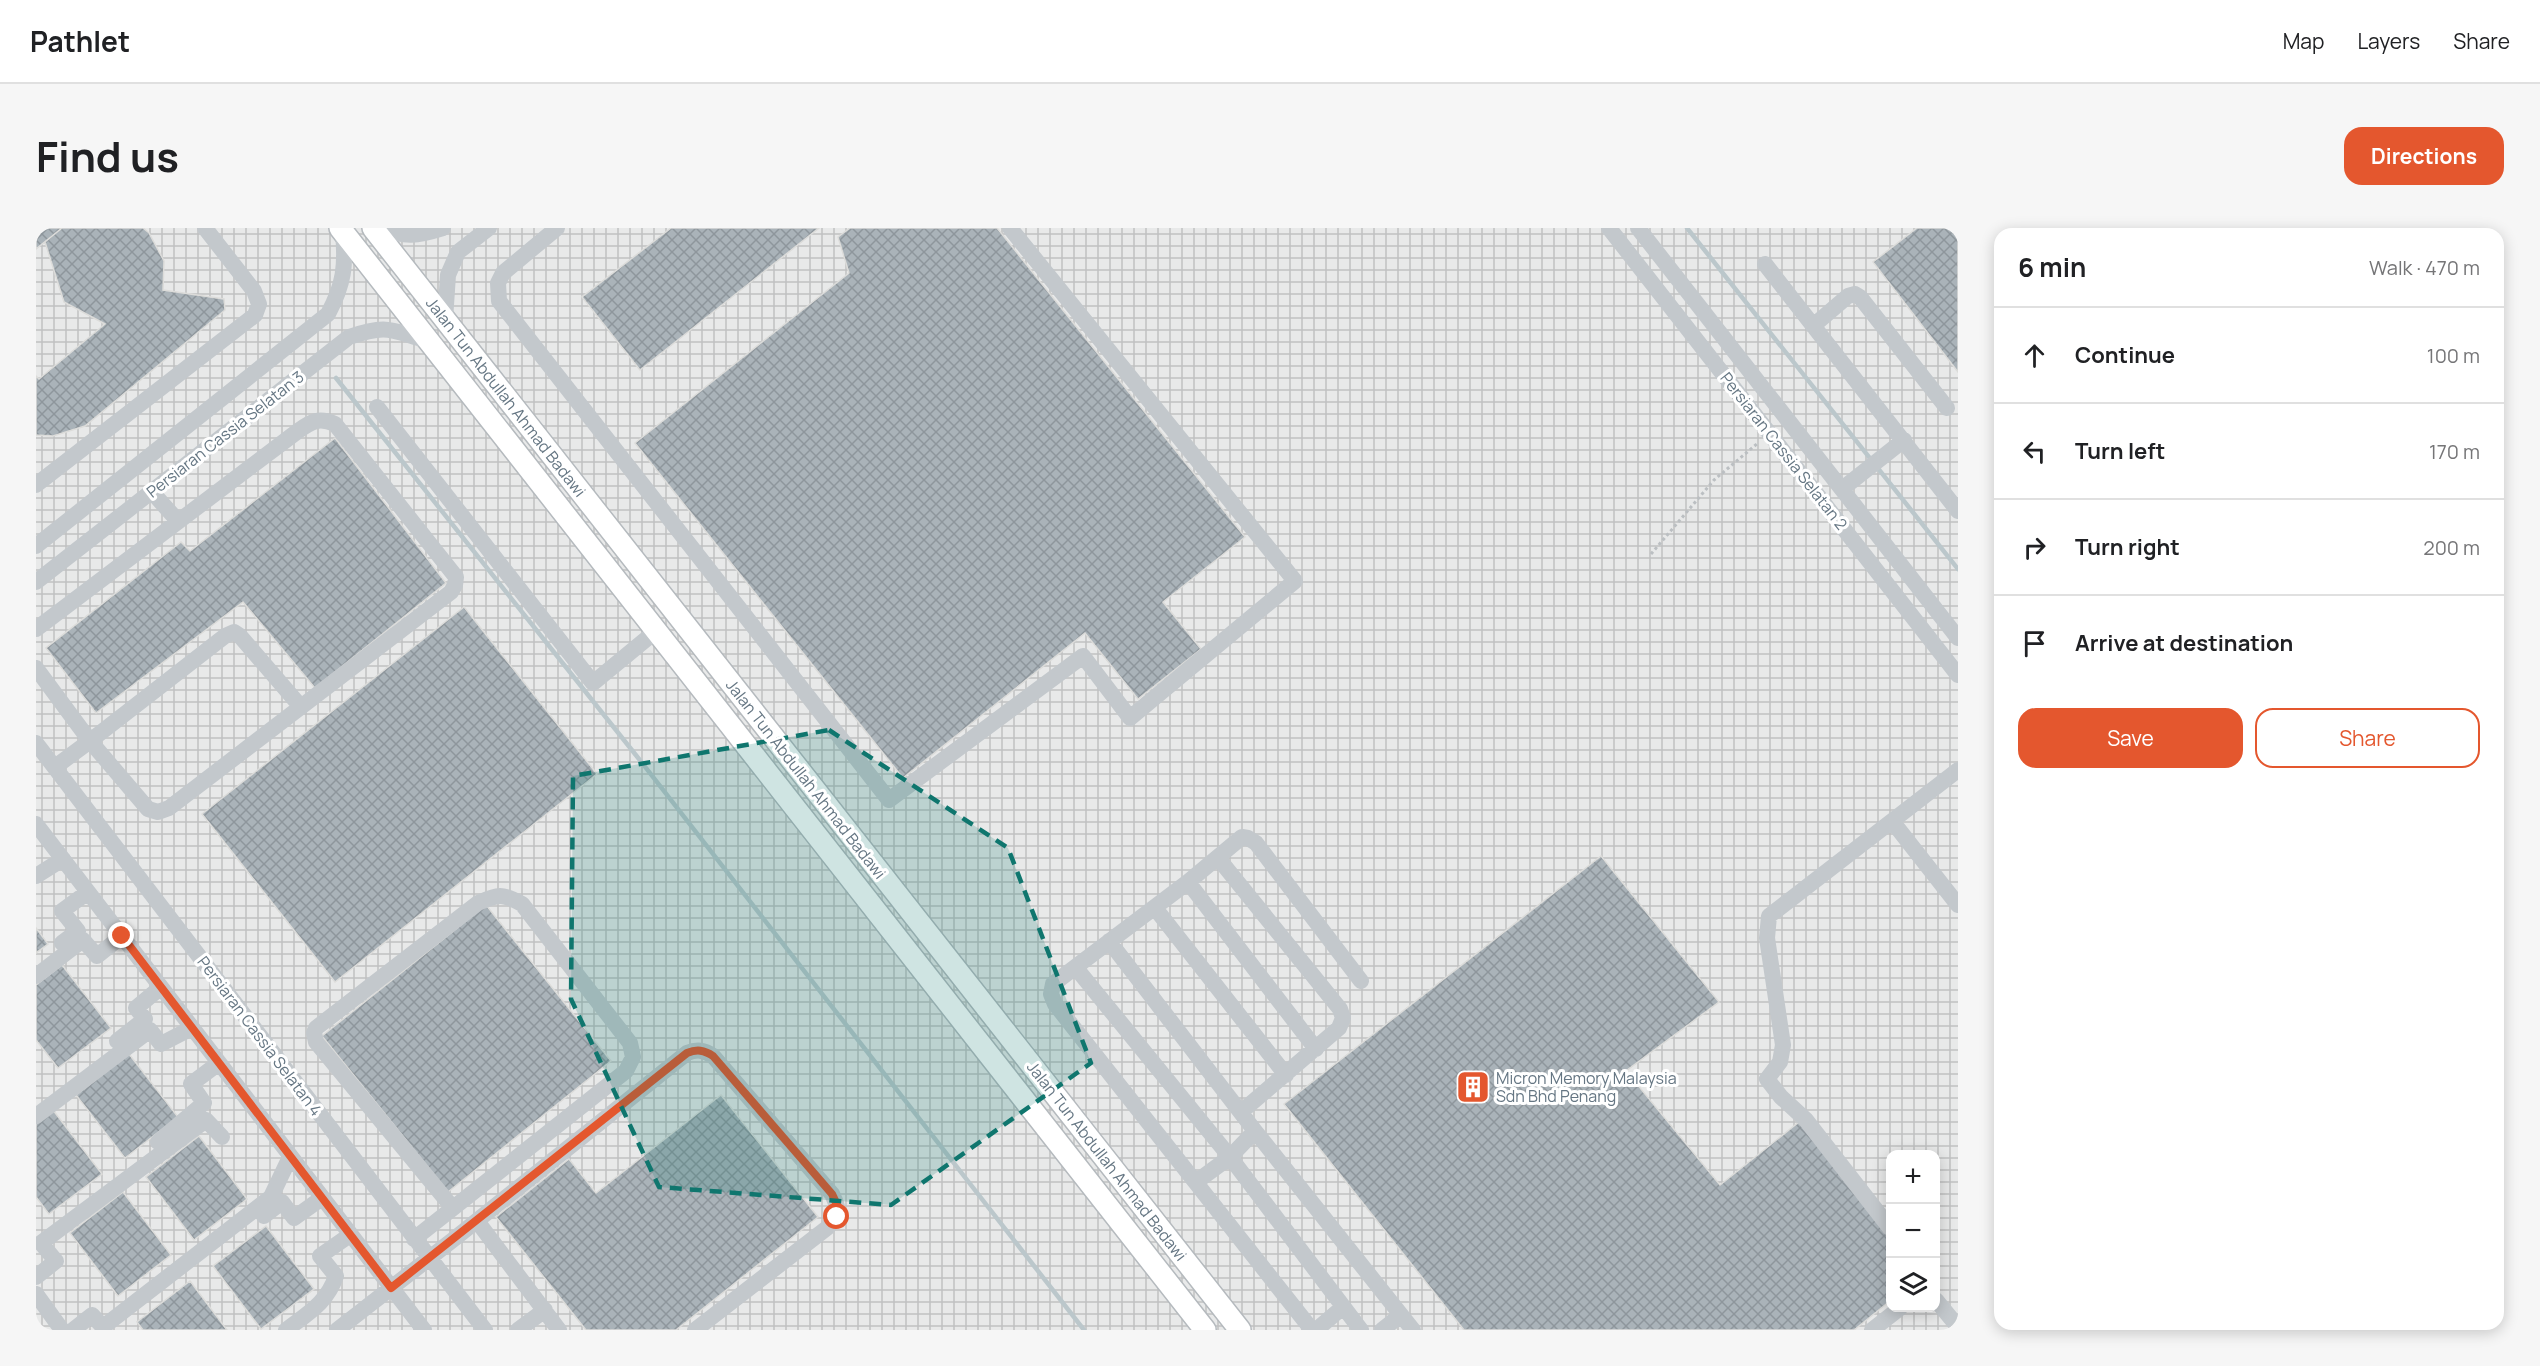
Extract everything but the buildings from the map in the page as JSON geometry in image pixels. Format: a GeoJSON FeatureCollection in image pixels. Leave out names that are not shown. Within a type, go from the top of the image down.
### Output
{"type":"FeatureCollection","features":[{"type":"Feature","properties":{"kind":"main road","name":"Jalan Tun Abdullah Ahmad Badawi"},"geometry":{"type":"LineString","coordinates":[[373,228],[1239,1330]]}},
{"type":"Feature","properties":{"kind":"main road","name":"Jalan Tun Abdullah Ahmad Badawi"},"geometry":{"type":"LineString","coordinates":[[341,230],[1205,1330]]}},
{"type":"Feature","properties":{"kind":"street"},"geometry":{"type":"LineString","coordinates":[[36,485],[255,315],[259,304],[254,291],[204,228]]}},
{"type":"Feature","properties":{"kind":"street"},"geometry":{"type":"LineString","coordinates":[[380,228],[398,235],[417,236],[443,228]]}},
{"type":"Feature","properties":{"kind":"street"},"geometry":{"type":"LineString","coordinates":[[445,320],[447,275],[458,252],[489,228]]}},
{"type":"Feature","properties":{"kind":"street"},"geometry":{"type":"LineString","coordinates":[[557,228],[502,273],[498,283],[499,301],[889,800],[1083,656],[1130,718],[1295,581],[1010,228]]}},
{"type":"Feature","properties":{"kind":"street","name":"Persiaran Cassia Selatan 2"},"geometry":{"type":"LineString","coordinates":[[1609,228],[1958,675]]}},
{"type":"Feature","properties":{"kind":"street","name":"Persiaran Cassia Selatan 2"},"geometry":{"type":"LineString","coordinates":[[1638,228],[1958,638]]}},
{"type":"Feature","properties":{"kind":"street","name":"Persiaran Cassia Selatan 3"},"geometry":{"type":"LineString","coordinates":[[36,546],[328,314],[344,280],[345,259],[341,230]]}},
{"type":"Feature","properties":{"kind":"street"},"geometry":{"type":"LineString","coordinates":[[1766,264],[1958,511]]}},
{"type":"Feature","properties":{"kind":"street"},"geometry":{"type":"LineString","coordinates":[[1813,326],[1848,296],[1855,294],[1860,297],[1947,408]]}},
{"type":"Feature","properties":{"kind":"street","name":"Persiaran Cassia Selatan 3"},"geometry":{"type":"LineString","coordinates":[[36,582],[349,337],[380,329],[396,330],[429,341]]}},
{"type":"Feature","properties":{"kind":"street"},"geometry":{"type":"LineString","coordinates":[[377,407],[593,683],[656,631]]}},
{"type":"Feature","properties":{"kind":"street"},"geometry":{"type":"LineString","coordinates":[[36,629],[298,431],[312,422],[323,419],[335,424],[456,577],[451,592],[169,808],[158,812],[148,809],[90,741],[36,668]]}},
{"type":"Feature","properties":{"kind":"street"},"geometry":{"type":"LineString","coordinates":[[1842,489],[1904,440]]}},
{"type":"Feature","properties":{"kind":"street"},"geometry":{"type":"LineString","coordinates":[[152,492],[178,522]]}},
{"type":"Feature","properties":{"kind":"street"},"geometry":{"type":"LineString","coordinates":[[55,767],[225,636],[234,632],[240,636],[301,707]]}},
{"type":"Feature","properties":{"kind":"street","name":"Persiaran Cassia Selatan 4"},"geometry":{"type":"LineString","coordinates":[[36,743],[484,1330]]}},
{"type":"Feature","properties":{"kind":"street"},"geometry":{"type":"LineString","coordinates":[[1886,1223],[1806,1120],[1781,1097],[1767,1079],[1780,1062],[1783,1045],[1767,938],[1769,916],[1958,770]]}},
{"type":"Feature","properties":{"kind":"street"},"geometry":{"type":"LineString","coordinates":[[1892,821],[1958,904]]}},
{"type":"Feature","properties":{"kind":"street"},"geometry":{"type":"LineString","coordinates":[[36,824],[424,1330]]}},
{"type":"Feature","properties":{"kind":"street"},"geometry":{"type":"LineString","coordinates":[[1343,1307],[1314,1330],[1055,1004],[1051,994],[1053,984],[1109,940],[1155,908],[1242,837],[1256,843],[1361,981]]}},
{"type":"Feature","properties":{"kind":"street"},"geometry":{"type":"LineString","coordinates":[[1218,858],[1340,1008],[1343,1018],[1339,1028],[1316,1049],[1240,1112]]}},
{"type":"Feature","properties":{"kind":"street"},"geometry":{"type":"LineString","coordinates":[[36,876],[63,859]]}},
{"type":"Feature","properties":{"kind":"street"},"geometry":{"type":"LineString","coordinates":[[1188,882],[1316,1049]]}},
{"type":"Feature","properties":{"kind":"street"},"geometry":{"type":"LineString","coordinates":[[36,965],[78,931],[62,910],[88,892]]}},
{"type":"Feature","properties":{"kind":"street"},"geometry":{"type":"LineString","coordinates":[[414,1239],[626,1071],[633,1057],[630,1043],[522,904],[504,895],[494,896],[478,903],[316,1028],[314,1033],[316,1042],[452,1208]]}},
{"type":"Feature","properties":{"kind":"street"},"geometry":{"type":"LineString","coordinates":[[1155,908],[1286,1075]]}},
{"type":"Feature","properties":{"kind":"street"},"geometry":{"type":"LineString","coordinates":[[36,976],[83,940],[97,956],[122,936]]}},
{"type":"Feature","properties":{"kind":"street"},"geometry":{"type":"LineString","coordinates":[[1109,940],[1240,1112],[1413,1330]]}},
{"type":"Feature","properties":{"kind":"street"},"geometry":{"type":"LineString","coordinates":[[1076,968],[1230,1157],[1361,1330]]}},
{"type":"Feature","properties":{"kind":"street"},"geometry":{"type":"LineString","coordinates":[[36,1104],[145,1019],[136,1008],[160,988]]}},
{"type":"Feature","properties":{"kind":"street"},"geometry":{"type":"LineString","coordinates":[[36,1116],[150,1030],[161,1044],[192,1028]]}},
{"type":"Feature","properties":{"kind":"street"},"geometry":{"type":"LineString","coordinates":[[336,1330],[687,1053],[695,1050],[705,1051],[713,1056],[824,1185],[839,1209],[837,1217],[827,1228],[695,1330]]}},
{"type":"Feature","properties":{"kind":"street"},"geometry":{"type":"LineString","coordinates":[[36,1236],[204,1103],[191,1084],[219,1063]]}},
{"type":"Feature","properties":{"kind":"street"},"geometry":{"type":"LineString","coordinates":[[36,1277],[56,1261],[41,1243],[89,1206],[206,1120],[222,1137]]}},
{"type":"Feature","properties":{"kind":"street"},"geometry":{"type":"LineString","coordinates":[[1196,1182],[1230,1157],[1256,1131]]}},
{"type":"Feature","properties":{"kind":"street"},"geometry":{"type":"LineString","coordinates":[[73,1330],[92,1315],[103,1327],[271,1197],[290,1157]]}},
{"type":"Feature","properties":{"kind":"street"},"geometry":{"type":"LineString","coordinates":[[116,1330],[282,1202],[294,1218],[322,1198]]}},
{"type":"Feature","properties":{"kind":"street"},"geometry":{"type":"LineString","coordinates":[[477,1221],[558,1330]]}},
{"type":"Feature","properties":{"kind":"street"},"geometry":{"type":"LineString","coordinates":[[286,1330],[324,1300],[331,1290],[336,1276],[320,1256],[350,1235]]}},
{"type":"Feature","properties":{"kind":"street"},"geometry":{"type":"LineString","coordinates":[[36,1294],[62,1330]]}},
{"type":"Feature","properties":{"kind":"street"},"geometry":{"type":"LineString","coordinates":[[1940,1306],[1958,1327]]}},
{"type":"Feature","properties":{"kind":"street"},"geometry":{"type":"LineString","coordinates":[[518,1330],[545,1310]]}},
{"type":"Feature","properties":{"kind":"street"},"geometry":{"type":"LineString","coordinates":[[1872,1330],[1895,1312]]}},
{"type":"Feature","properties":{"kind":"street"},"geometry":{"type":"LineString","coordinates":[[1382,1330],[1401,1315]]}},
{"type":"Feature","properties":{"kind":"path"},"geometry":{"type":"LineString","coordinates":[[1651,554],[1714,480],[1770,433]]}},
{"type":"Feature","properties":{"kind":"highlighted area"},"geometry":{"type":"Polygon","coordinates":[[[829,730],[1008,848],[1091,1063],[891,1205],[659,1187],[571,999],[573,776],[829,730]]]}},
{"type":"Feature","properties":{"kind":"shaded area"},"geometry":{"type":"Polygon","coordinates":[[[36,228],[1958,228],[1958,1330],[36,1330],[36,228]]]}},
{"type":"Feature","properties":{"kind":"waterway"},"geometry":{"type":"LineString","coordinates":[[1687,228],[1958,569]]}},
{"type":"Feature","properties":{"kind":"waterway"},"geometry":{"type":"LineString","coordinates":[[336,378],[639,759],[1084,1330]]}},
{"type":"Feature","properties":{"kind":"place","name":"Micron Memory Malaysia Sdn Bhd Penang"},"geometry":{"type":"Point","coordinates":[1473,1087]}},
{"type":"Feature","properties":{"kind":"route"},"geometry":{"type":"LineString","coordinates":[[122,936],[391,1288],[687,1053],[695,1050],[705,1051],[713,1056],[832,1194],[839,1209],[837,1217]]}}]}
